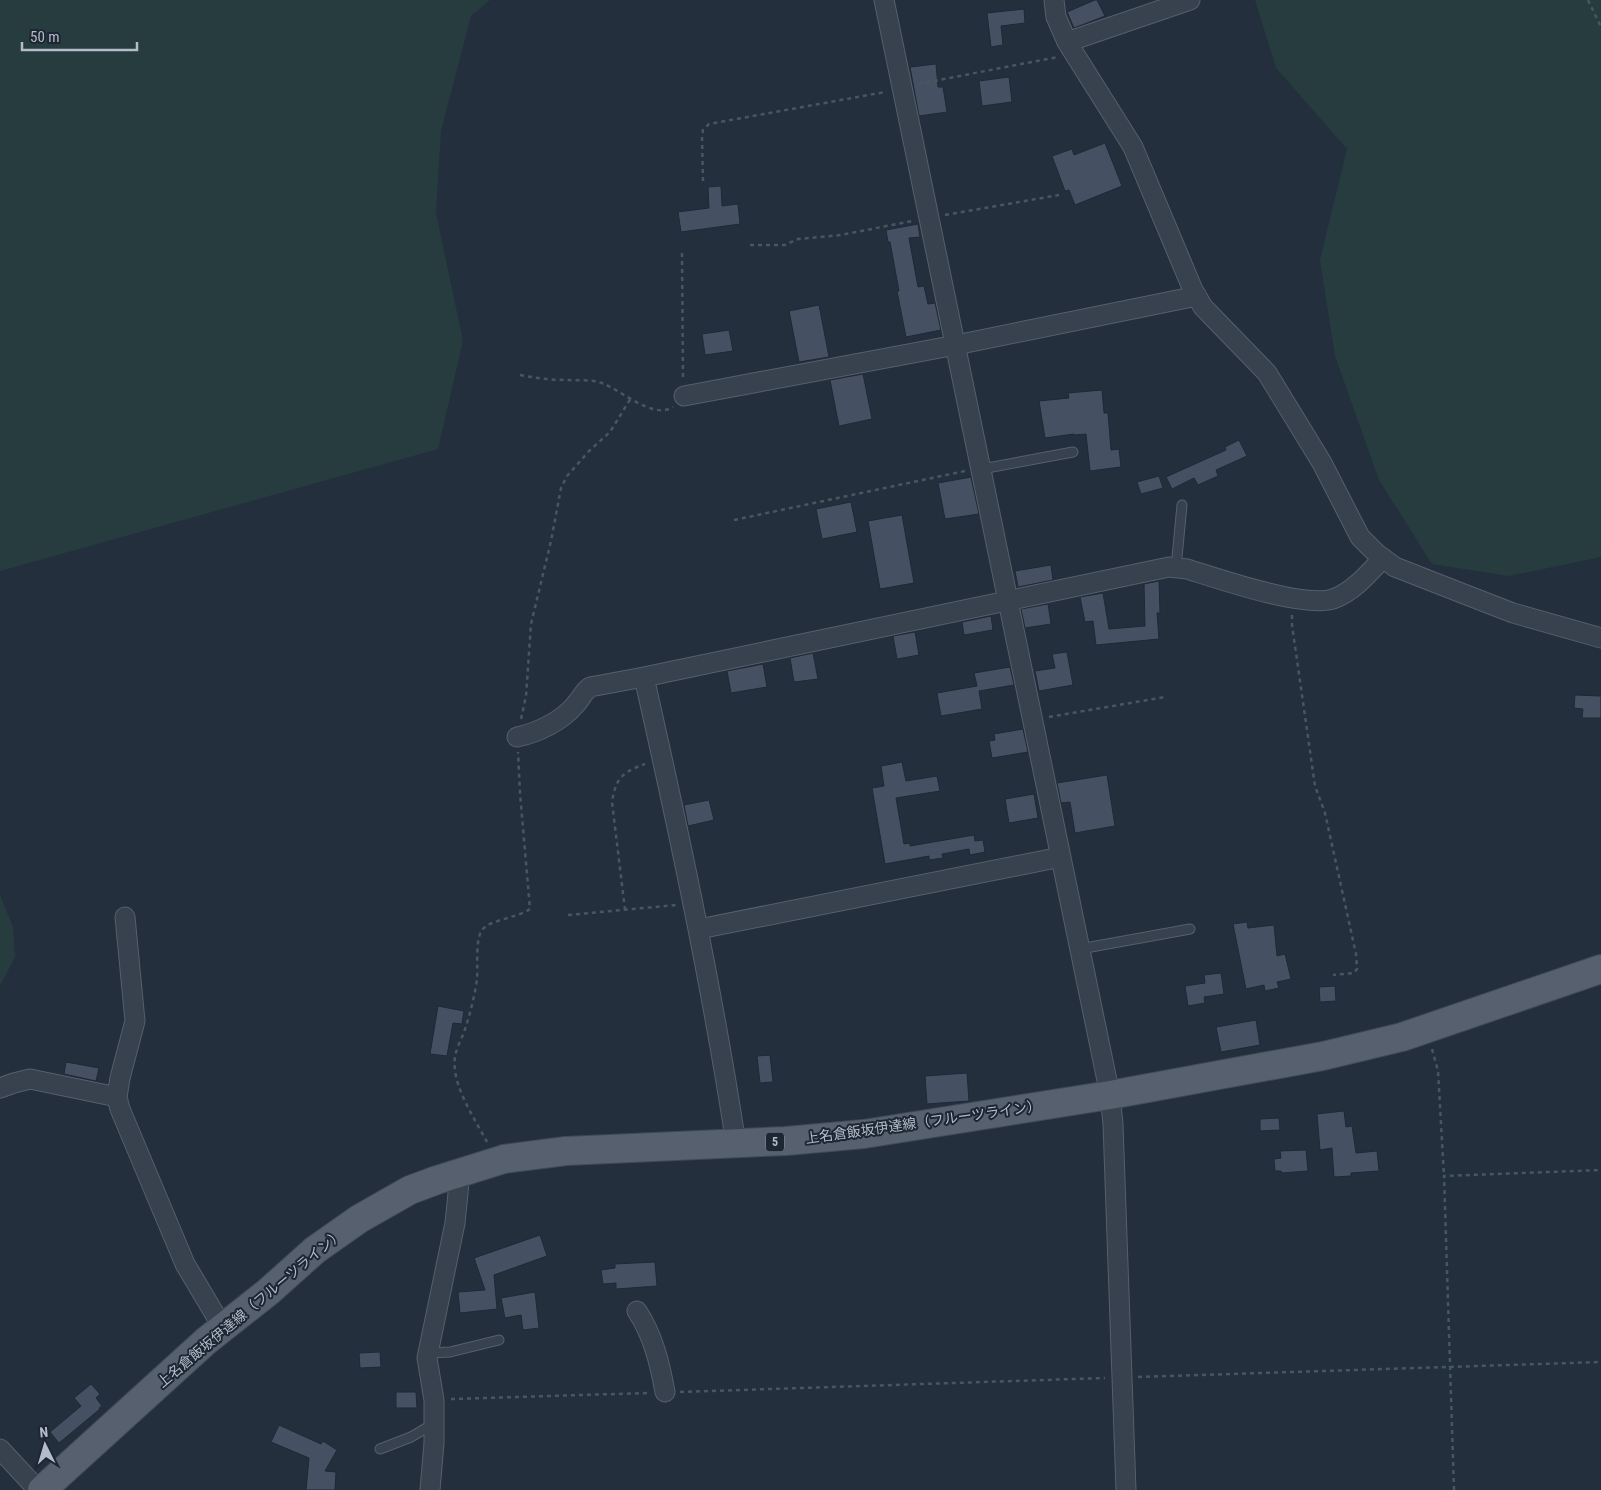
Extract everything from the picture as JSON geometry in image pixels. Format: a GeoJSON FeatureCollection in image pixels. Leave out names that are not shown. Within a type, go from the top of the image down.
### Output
{"type":"FeatureCollection","features":[{"type":"Feature","properties":{"kind":"main road","name":"上名倉飯坂伊達線（フルーツライン）"},"geometry":{"type":"LineString","coordinates":[[50,1487],[223,1328],[315,1250],[359,1219],[410,1190],[460,1173],[498,1161],[536,1154],[786,1141],[864,1134],[1110,1095],[1323,1056],[1402,1037],[1601,969]]}},
{"type":"Feature","properties":{"kind":"street"},"geometry":{"type":"LineString","coordinates":[[884,0],[1110,1095],[1113,1124],[1126,1490]]}},
{"type":"Feature","properties":{"kind":"street"},"geometry":{"type":"LineString","coordinates":[[1054,0],[1056,17],[1071,48],[1133,147],[1203,307],[1267,373],[1322,463],[1360,537],[1395,566],[1513,613],[1601,638]]}},
{"type":"Feature","properties":{"kind":"street"},"geometry":{"type":"LineString","coordinates":[[1071,48],[1190,0]]}},
{"type":"Feature","properties":{"kind":"street"},"geometry":{"type":"LineString","coordinates":[[684,396],[956,345],[1197,296]]}},
{"type":"Feature","properties":{"kind":"street"},"geometry":{"type":"LineString","coordinates":[[517,737],[530,734],[560,718],[575,705],[583,692],[590,687],[1008,600],[1169,567],[1187,569],[1293,598],[1318,601],[1333,598],[1348,591],[1371,572],[1383,558]]}},
{"type":"Feature","properties":{"kind":"street"},"geometry":{"type":"LineString","coordinates":[[644,677],[694,903],[725,1071],[736,1144]]}},
{"type":"Feature","properties":{"kind":"street"},"geometry":{"type":"LineString","coordinates":[[699,929],[1061,857]]}},
{"type":"Feature","properties":{"kind":"street"},"geometry":{"type":"LineString","coordinates":[[125,918],[135,1021],[117,1097],[127,1126],[185,1264],[223,1328]]}},
{"type":"Feature","properties":{"kind":"street"},"geometry":{"type":"LineString","coordinates":[[0,1088],[30,1079],[117,1097]]}},
{"type":"Feature","properties":{"kind":"street"},"geometry":{"type":"LineString","coordinates":[[430,1490],[434,1443],[434,1400],[428,1353],[452,1240],[460,1173]]}},
{"type":"Feature","properties":{"kind":"street"},"geometry":{"type":"LineString","coordinates":[[638,1311],[652,1340],[662,1373],[665,1392]]}},
{"type":"Feature","properties":{"kind":"street"},"geometry":{"type":"LineString","coordinates":[[0,1449],[50,1487]]}},
{"type":"Feature","properties":{"kind":"lane"},"geometry":{"type":"LineString","coordinates":[[982,469],[1073,452]]}},
{"type":"Feature","properties":{"kind":"lane"},"geometry":{"type":"LineString","coordinates":[[1176,568],[1182,505]]}},
{"type":"Feature","properties":{"kind":"lane"},"geometry":{"type":"LineString","coordinates":[[1080,948],[1190,929]]}},
{"type":"Feature","properties":{"kind":"lane"},"geometry":{"type":"LineString","coordinates":[[428,1353],[450,1352],[499,1340]]}},
{"type":"Feature","properties":{"kind":"lane"},"geometry":{"type":"LineString","coordinates":[[380,1449],[411,1437],[434,1423]]}},
{"type":"Feature","properties":{"kind":"path"},"geometry":{"type":"LineString","coordinates":[[1588,0],[1601,27]]}},
{"type":"Feature","properties":{"kind":"path"},"geometry":{"type":"LineString","coordinates":[[703,181],[702,137],[703,130],[710,124],[903,88],[1071,48]]}},
{"type":"Feature","properties":{"kind":"path"},"geometry":{"type":"LineString","coordinates":[[750,245],[785,245],[798,239],[841,235],[1059,194]]}},
{"type":"Feature","properties":{"kind":"path"},"geometry":{"type":"LineString","coordinates":[[520,375],[542,379],[595,381],[649,408],[670,409],[678,404],[684,396],[682,363],[682,252]]}},
{"type":"Feature","properties":{"kind":"path"},"geometry":{"type":"LineString","coordinates":[[498,1161],[460,1089],[456,1074],[455,1057],[471,1011],[480,932],[488,924],[514,918],[530,909],[517,737],[526,696],[531,624],[551,542],[561,488],[567,476],[589,450],[610,432],[631,398]]}},
{"type":"Feature","properties":{"kind":"path"},"geometry":{"type":"LineString","coordinates":[[734,520],[957,472],[982,469]]}},
{"type":"Feature","properties":{"kind":"path"},"geometry":{"type":"LineString","coordinates":[[1293,598],[1292,625],[1316,786],[1325,813],[1356,954],[1357,969],[1354,973],[1333,975]]}},
{"type":"Feature","properties":{"kind":"path"},"geometry":{"type":"LineString","coordinates":[[1032,720],[1165,697]]}},
{"type":"Feature","properties":{"kind":"path"},"geometry":{"type":"LineString","coordinates":[[625,910],[612,802],[614,791],[617,783],[629,770],[662,757]]}},
{"type":"Feature","properties":{"kind":"path"},"geometry":{"type":"LineString","coordinates":[[568,915],[694,903]]}},
{"type":"Feature","properties":{"kind":"path"},"geometry":{"type":"LineString","coordinates":[[1426,1029],[1438,1071],[1444,1176],[1454,1490]]}},
{"type":"Feature","properties":{"kind":"path"},"geometry":{"type":"LineString","coordinates":[[1444,1176],[1601,1170]]}},
{"type":"Feature","properties":{"kind":"path"},"geometry":{"type":"LineString","coordinates":[[434,1400],[1601,1362]]}},
{"type":"Feature","properties":{"kind":"green space"},"geometry":{"type":"Polygon","coordinates":[[[0,0],[490,0],[471,16],[441,131],[436,213],[463,341],[438,449],[0,571],[0,0]]]}},
{"type":"Feature","properties":{"kind":"green space"},"geometry":{"type":"Polygon","coordinates":[[[1255,0],[1601,0],[1601,557],[1509,576],[1432,564],[1379,480],[1335,356],[1320,260],[1347,149],[1276,68],[1255,0]]]}},
{"type":"Feature","properties":{"kind":"green space"},"geometry":{"type":"Polygon","coordinates":[[[0,895],[13,927],[15,957],[0,986],[0,895]]]}},
{"type":"Feature","properties":{"kind":"building"},"geometry":{"type":"Polygon","coordinates":[[[1097,0],[1105,16],[1074,28],[1067,12],[1097,0]]]}},
{"type":"Feature","properties":{"kind":"building"},"geometry":{"type":"Polygon","coordinates":[[[1024,9],[1025,23],[1001,26],[1003,45],[991,47],[987,13],[1024,9]]]}},
{"type":"Feature","properties":{"kind":"building"},"geometry":{"type":"Polygon","coordinates":[[[936,64],[938,87],[943,87],[947,112],[919,116],[910,67],[936,64]]]}},
{"type":"Feature","properties":{"kind":"building"},"geometry":{"type":"Polygon","coordinates":[[[1009,77],[1012,102],[982,106],[979,81],[1009,77]]]}},
{"type":"Feature","properties":{"kind":"building"},"geometry":{"type":"Polygon","coordinates":[[[1105,143],[1122,186],[1075,205],[1069,190],[1065,191],[1052,156],[1072,149],[1074,155],[1105,143]]]}},
{"type":"Feature","properties":{"kind":"building"},"geometry":{"type":"Polygon","coordinates":[[[721,186],[722,206],[738,204],[740,224],[681,232],[678,212],[709,208],[708,187],[721,186]]]}},
{"type":"Feature","properties":{"kind":"building"},"geometry":{"type":"Polygon","coordinates":[[[918,224],[920,237],[909,238],[918,287],[924,286],[928,304],[935,303],[941,330],[906,337],[890,242],[888,242],[886,230],[918,224]]]}},
{"type":"Feature","properties":{"kind":"building"},"geometry":{"type":"Polygon","coordinates":[[[819,305],[829,357],[799,362],[789,311],[819,305]]]}},
{"type":"Feature","properties":{"kind":"building"},"geometry":{"type":"Polygon","coordinates":[[[729,330],[733,351],[705,355],[702,334],[729,330]]]}},
{"type":"Feature","properties":{"kind":"building"},"geometry":{"type":"Polygon","coordinates":[[[863,374],[872,419],[839,426],[830,380],[863,374]]]}},
{"type":"Feature","properties":{"kind":"building"},"geometry":{"type":"Polygon","coordinates":[[[1102,390],[1104,413],[1108,413],[1111,450],[1119,449],[1121,467],[1090,471],[1086,434],[1045,438],[1039,401],[1069,398],[1068,393],[1102,390]]]}},
{"type":"Feature","properties":{"kind":"building"},"geometry":{"type":"Polygon","coordinates":[[[1239,440],[1247,456],[1216,470],[1218,476],[1198,485],[1194,478],[1172,489],[1166,477],[1226,450],[1225,447],[1239,440]]]}},
{"type":"Feature","properties":{"kind":"building"},"geometry":{"type":"Polygon","coordinates":[[[1159,476],[1163,488],[1141,494],[1137,482],[1159,476]]]}},
{"type":"Feature","properties":{"kind":"building"},"geometry":{"type":"Polygon","coordinates":[[[971,477],[979,514],[945,519],[938,483],[971,477]]]}},
{"type":"Feature","properties":{"kind":"building"},"geometry":{"type":"Polygon","coordinates":[[[851,502],[857,532],[822,539],[816,509],[851,502]]]}},
{"type":"Feature","properties":{"kind":"building"},"geometry":{"type":"Polygon","coordinates":[[[902,515],[914,583],[880,589],[868,521],[902,515]]]}},
{"type":"Feature","properties":{"kind":"building"},"geometry":{"type":"Polygon","coordinates":[[[1051,565],[1053,580],[1018,587],[1015,571],[1051,565]]]}},
{"type":"Feature","properties":{"kind":"building"},"geometry":{"type":"Polygon","coordinates":[[[1159,581],[1160,613],[1157,613],[1159,639],[1096,645],[1093,621],[1085,622],[1080,597],[1103,593],[1109,629],[1145,626],[1144,584],[1159,581]]]}},
{"type":"Feature","properties":{"kind":"building"},"geometry":{"type":"Polygon","coordinates":[[[1048,604],[1051,624],[1025,628],[1021,609],[1048,604]]]}},
{"type":"Feature","properties":{"kind":"building"},"geometry":{"type":"Polygon","coordinates":[[[991,616],[993,630],[964,635],[962,622],[991,616]]]}},
{"type":"Feature","properties":{"kind":"building"},"geometry":{"type":"Polygon","coordinates":[[[915,632],[919,655],[897,659],[893,636],[915,632]]]}},
{"type":"Feature","properties":{"kind":"building"},"geometry":{"type":"Polygon","coordinates":[[[1067,652],[1073,685],[1039,691],[1035,671],[1055,668],[1052,654],[1067,652]]]}},
{"type":"Feature","properties":{"kind":"building"},"geometry":{"type":"Polygon","coordinates":[[[813,653],[818,679],[794,682],[790,658],[813,653]]]}},
{"type":"Feature","properties":{"kind":"building"},"geometry":{"type":"Polygon","coordinates":[[[763,664],[767,687],[731,693],[727,671],[763,664]]]}},
{"type":"Feature","properties":{"kind":"building"},"geometry":{"type":"Polygon","coordinates":[[[1010,667],[1014,685],[979,691],[982,709],[941,716],[937,693],[977,686],[974,673],[1010,667]]]}},
{"type":"Feature","properties":{"kind":"building"},"geometry":{"type":"Polygon","coordinates":[[[1575,695],[1601,696],[1601,718],[1582,718],[1583,709],[1574,708],[1575,695]]]}},
{"type":"Feature","properties":{"kind":"building"},"geometry":{"type":"Polygon","coordinates":[[[1023,729],[1028,752],[992,758],[989,741],[995,740],[994,734],[1023,729]]]}},
{"type":"Feature","properties":{"kind":"building"},"geometry":{"type":"Polygon","coordinates":[[[902,762],[906,781],[937,776],[940,791],[896,798],[904,844],[910,843],[910,846],[974,835],[975,841],[983,840],[985,852],[970,855],[969,849],[942,854],[943,858],[929,860],[929,856],[885,864],[872,788],[884,786],[881,766],[902,762]]]}},
{"type":"Feature","properties":{"kind":"building"},"geometry":{"type":"Polygon","coordinates":[[[1107,775],[1115,826],[1075,833],[1070,802],[1061,803],[1057,783],[1107,775]]]}},
{"type":"Feature","properties":{"kind":"building"},"geometry":{"type":"Polygon","coordinates":[[[1034,794],[1038,818],[1009,823],[1005,799],[1034,794]]]}},
{"type":"Feature","properties":{"kind":"building"},"geometry":{"type":"Polygon","coordinates":[[[709,800],[714,820],[688,826],[684,805],[709,800]]]}},
{"type":"Feature","properties":{"kind":"building"},"geometry":{"type":"Polygon","coordinates":[[[1247,922],[1248,928],[1274,925],[1277,956],[1285,954],[1291,979],[1277,982],[1279,988],[1265,991],[1264,985],[1246,989],[1233,924],[1247,922]]]}},
{"type":"Feature","properties":{"kind":"building"},"geometry":{"type":"Polygon","coordinates":[[[1221,973],[1224,994],[1204,997],[1205,1003],[1188,1006],[1185,986],[1205,983],[1204,975],[1221,973]]]}},
{"type":"Feature","properties":{"kind":"building"},"geometry":{"type":"Polygon","coordinates":[[[1335,986],[1336,1001],[1320,1002],[1319,987],[1335,986]]]}},
{"type":"Feature","properties":{"kind":"building"},"geometry":{"type":"Polygon","coordinates":[[[438,1006],[464,1011],[462,1024],[453,1023],[447,1056],[430,1054],[438,1006]]]}},
{"type":"Feature","properties":{"kind":"building"},"geometry":{"type":"Polygon","coordinates":[[[1256,1020],[1260,1045],[1221,1052],[1216,1027],[1256,1020]]]}},
{"type":"Feature","properties":{"kind":"building"},"geometry":{"type":"Polygon","coordinates":[[[770,1055],[773,1082],[760,1083],[757,1056],[770,1055]]]}},
{"type":"Feature","properties":{"kind":"building"},"geometry":{"type":"Polygon","coordinates":[[[66,1062],[99,1068],[96,1081],[64,1074],[66,1062]]]}},
{"type":"Feature","properties":{"kind":"building"},"geometry":{"type":"Polygon","coordinates":[[[967,1073],[969,1101],[927,1104],[925,1076],[967,1073]]]}},
{"type":"Feature","properties":{"kind":"building"},"geometry":{"type":"Polygon","coordinates":[[[1344,1111],[1346,1127],[1352,1126],[1356,1153],[1377,1151],[1379,1171],[1351,1173],[1351,1176],[1334,1177],[1332,1148],[1320,1150],[1317,1114],[1344,1111]]]}},
{"type":"Feature","properties":{"kind":"building"},"geometry":{"type":"Polygon","coordinates":[[[1279,1118],[1280,1130],[1260,1131],[1260,1119],[1279,1118]]]}},
{"type":"Feature","properties":{"kind":"building"},"geometry":{"type":"Polygon","coordinates":[[[1306,1150],[1308,1171],[1282,1173],[1281,1171],[1275,1171],[1274,1159],[1281,1158],[1280,1151],[1306,1150]]]}},
{"type":"Feature","properties":{"kind":"building"},"geometry":{"type":"Polygon","coordinates":[[[540,1235],[547,1256],[494,1275],[497,1309],[460,1313],[458,1292],[485,1290],[474,1258],[540,1235]]]}},
{"type":"Feature","properties":{"kind":"building"},"geometry":{"type":"Polygon","coordinates":[[[655,1262],[657,1286],[616,1289],[616,1283],[603,1284],[601,1270],[615,1268],[615,1264],[655,1262]]]}},
{"type":"Feature","properties":{"kind":"building"},"geometry":{"type":"Polygon","coordinates":[[[535,1292],[539,1328],[523,1330],[521,1315],[505,1318],[501,1298],[535,1292]]]}},
{"type":"Feature","properties":{"kind":"building"},"geometry":{"type":"Polygon","coordinates":[[[380,1352],[381,1367],[360,1368],[359,1353],[380,1352]]]}},
{"type":"Feature","properties":{"kind":"building"},"geometry":{"type":"Polygon","coordinates":[[[91,1384],[100,1394],[96,1398],[102,1406],[59,1443],[50,1432],[81,1406],[74,1398],[91,1384]]]}},
{"type":"Feature","properties":{"kind":"building"},"geometry":{"type":"Polygon","coordinates":[[[396,1392],[416,1392],[417,1408],[396,1408],[396,1392]]]}},
{"type":"Feature","properties":{"kind":"building"},"geometry":{"type":"Polygon","coordinates":[[[279,1425],[321,1444],[323,1441],[337,1450],[325,1471],[336,1472],[335,1490],[306,1490],[309,1458],[271,1442],[279,1425]]]}}]}
